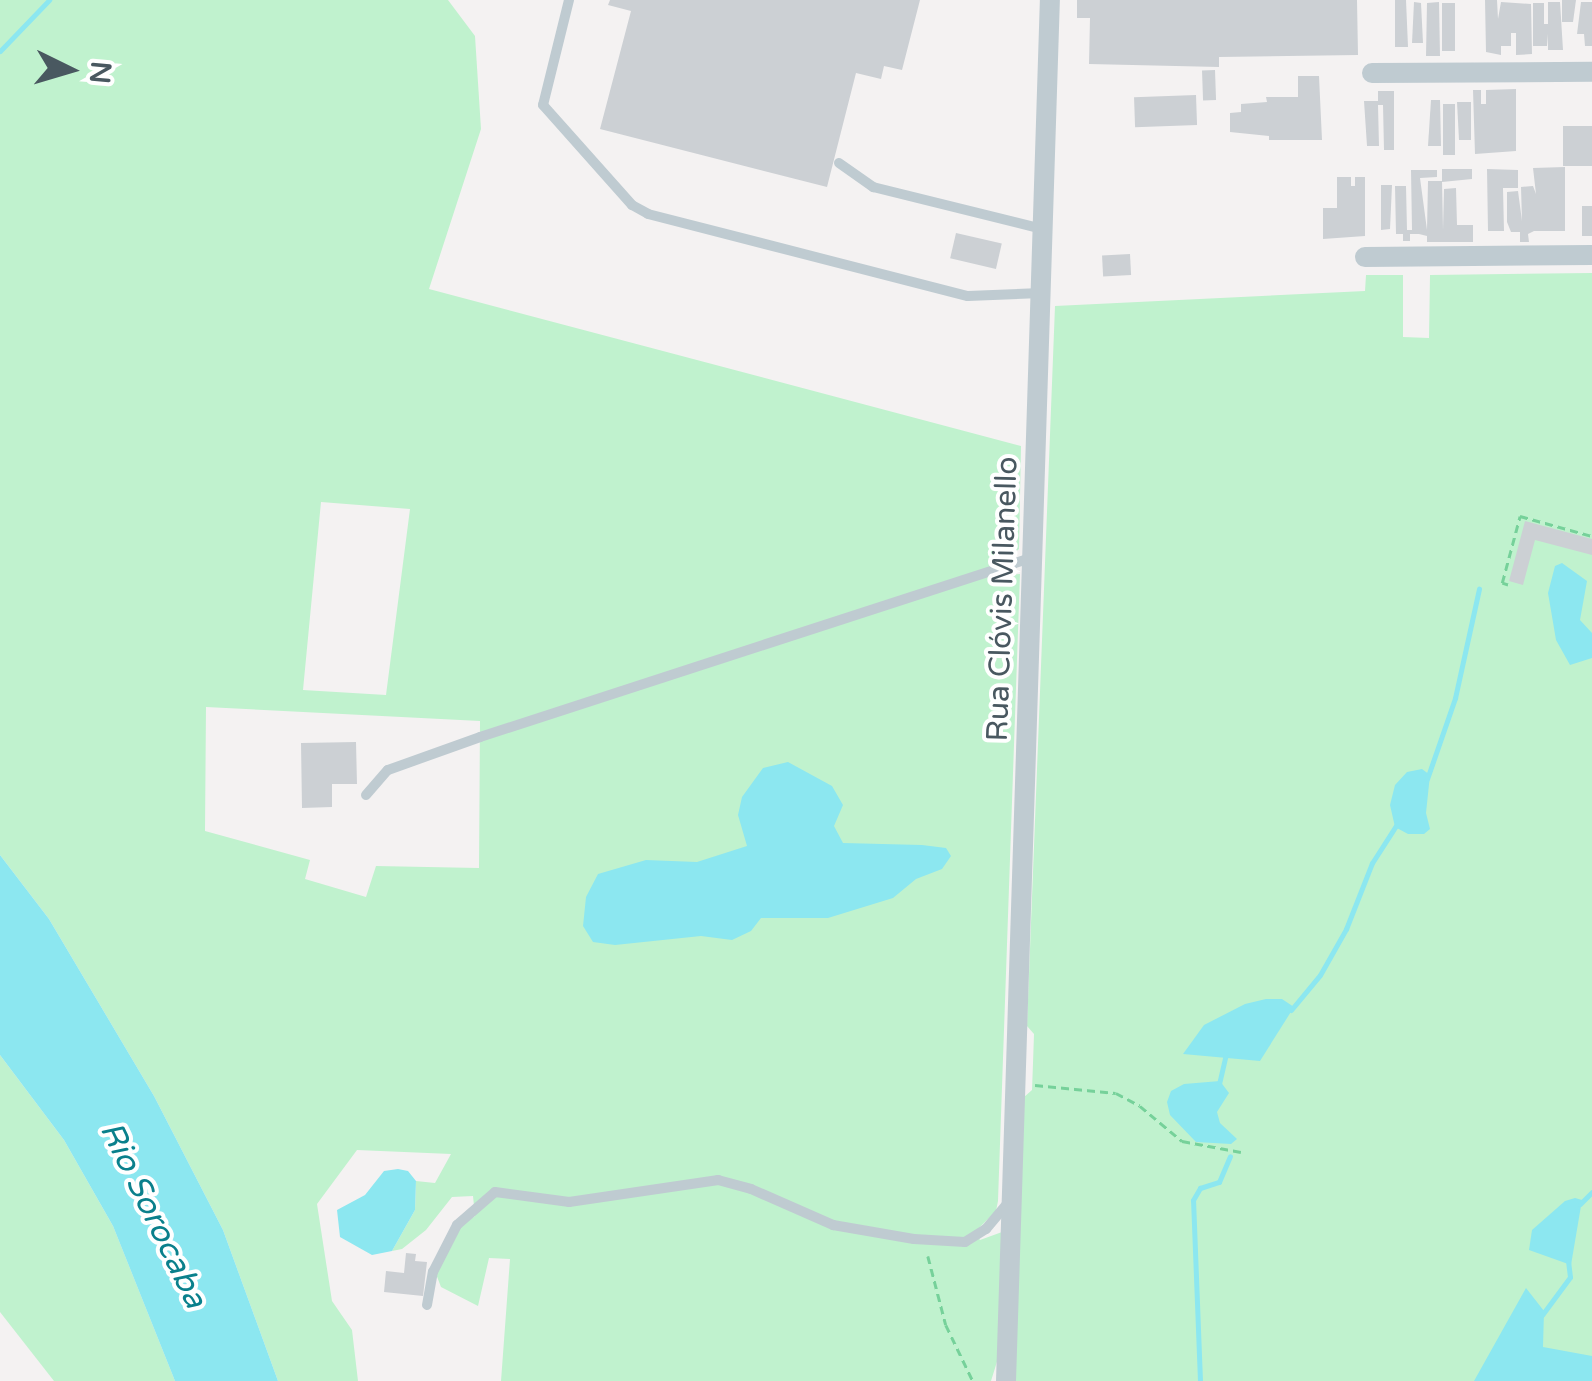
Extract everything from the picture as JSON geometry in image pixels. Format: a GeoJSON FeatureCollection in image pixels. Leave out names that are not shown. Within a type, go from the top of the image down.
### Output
{"type":"FeatureCollection","features":[{"type":"Feature","properties":{"kind":"street","name":"Rua Clóvis Milanello"},"geometry":{"type":"LineString","coordinates":[[1003,1376],[1034,557],[1050,0]]}},
{"type":"Feature","properties":{"kind":"street"},"geometry":{"type":"LineString","coordinates":[[1372,73],[1592,72]]}},
{"type":"Feature","properties":{"kind":"street"},"geometry":{"type":"LineString","coordinates":[[1366,257],[1592,255]]}},
{"type":"Feature","properties":{"kind":"lane"},"geometry":{"type":"LineString","coordinates":[[569,0],[543,105],[632,205],[648,214],[968,296],[1042,292]]}},
{"type":"Feature","properties":{"kind":"lane"},"geometry":{"type":"LineString","coordinates":[[839,163],[873,187],[1044,229]]}},
{"type":"Feature","properties":{"kind":"lane"},"geometry":{"type":"LineString","coordinates":[[366,795],[388,770],[480,737],[1034,557]]}},
{"type":"Feature","properties":{"kind":"lane"},"geometry":{"type":"LineString","coordinates":[[427,1305],[433,1272],[457,1225],[495,1192],[569,1202],[718,1180],[751,1188],[833,1225],[914,1239],[970,1241],[986,1230],[1011,1199]]}},
{"type":"Feature","properties":{"kind":"path"},"geometry":{"type":"LineString","coordinates":[[1508,584],[1502,583],[1520,516],[1592,536]]}},
{"type":"Feature","properties":{"kind":"path"},"geometry":{"type":"LineString","coordinates":[[1014,1084],[1108,1090],[1134,1101],[1182,1141],[1241,1152]]}},
{"type":"Feature","properties":{"kind":"path"},"geometry":{"type":"LineString","coordinates":[[914,1239],[927,1253],[946,1325],[974,1381]]}},
{"type":"Feature","properties":{"kind":"green space"},"geometry":{"type":"Polygon","coordinates":[[[0,0],[448,0],[475,36],[481,129],[429,289],[1021,446],[1019,549],[1003,562],[1006,575],[1020,574],[998,1201],[996,1211],[975,1232],[980,1240],[1002,1232],[1000,1352],[991,1381],[501,1381],[510,1259],[489,1258],[478,1306],[441,1287],[436,1274],[460,1227],[475,1216],[473,1196],[452,1197],[426,1230],[402,1249],[392,1251],[415,1210],[416,1181],[435,1183],[451,1154],[357,1150],[317,1204],[332,1301],[352,1330],[358,1381],[278,1381],[223,1230],[154,1096],[49,919],[0,855],[0,0]],[[321,502],[303,690],[386,695],[410,509],[321,502]],[[206,707],[205,831],[310,860],[305,879],[366,897],[376,866],[479,868],[480,721],[206,707]]]}},
{"type":"Feature","properties":{"kind":"green space"},"geometry":{"type":"Polygon","coordinates":[[[1592,273],[1592,1381],[1012,1381],[1023,1098],[1032,1090],[1034,1034],[1027,1026],[1055,306],[1365,291],[1366,275],[1403,275],[1403,337],[1429,338],[1430,275],[1592,273]]]}},
{"type":"Feature","properties":{"kind":"green space"},"geometry":{"type":"Polygon","coordinates":[[[0,1055],[64,1140],[113,1226],[175,1381],[54,1381],[0,1312],[0,1055]]]}},
{"type":"Feature","properties":{"kind":"water"},"geometry":{"type":"Polygon","coordinates":[[[1562,563],[1587,581],[1580,620],[1592,633],[1592,658],[1570,665],[1556,640],[1548,593],[1555,566],[1562,563]]]}},
{"type":"Feature","properties":{"kind":"water"},"geometry":{"type":"Polygon","coordinates":[[[788,762],[832,786],[843,805],[834,826],[843,843],[922,845],[946,848],[951,856],[942,869],[916,879],[893,898],[828,918],[761,918],[751,931],[732,940],[701,936],[615,945],[593,942],[583,926],[586,897],[598,874],[646,860],[697,862],[747,846],[738,815],[742,797],[763,768],[788,762]]]}},
{"type":"Feature","properties":{"kind":"water"},"geometry":{"type":"Polygon","coordinates":[[[1422,769],[1430,775],[1426,813],[1430,829],[1424,834],[1408,834],[1395,827],[1390,805],[1395,785],[1407,772],[1422,769]]]}},
{"type":"Feature","properties":{"kind":"water","name":"Rio Sorocaba"},"geometry":{"type":"Polygon","coordinates":[[[0,855],[49,919],[154,1096],[223,1230],[278,1381],[175,1381],[113,1226],[64,1140],[0,1055],[0,855]]]}},
{"type":"Feature","properties":{"kind":"water"},"geometry":{"type":"Polygon","coordinates":[[[1282,999],[1294,1007],[1260,1061],[1183,1054],[1204,1025],[1245,1004],[1282,999]]]}},
{"type":"Feature","properties":{"kind":"water"},"geometry":{"type":"Polygon","coordinates":[[[1220,1081],[1229,1093],[1217,1112],[1220,1123],[1237,1139],[1231,1144],[1196,1142],[1170,1115],[1167,1102],[1171,1091],[1184,1084],[1220,1081]]]}},
{"type":"Feature","properties":{"kind":"water"},"geometry":{"type":"Polygon","coordinates":[[[384,1171],[408,1171],[416,1181],[415,1210],[392,1251],[372,1255],[340,1237],[337,1210],[365,1195],[384,1171]]]}},
{"type":"Feature","properties":{"kind":"water"},"geometry":{"type":"Polygon","coordinates":[[[1582,1200],[1571,1265],[1529,1250],[1532,1230],[1565,1201],[1582,1200]]]}},
{"type":"Feature","properties":{"kind":"water"},"geometry":{"type":"Polygon","coordinates":[[[1526,1288],[1544,1311],[1543,1347],[1592,1356],[1592,1381],[1474,1381],[1526,1288]]]}},
{"type":"Feature","properties":{"kind":"building"},"geometry":{"type":"Polygon","coordinates":[[[610,0],[920,0],[902,70],[884,66],[881,79],[856,73],[827,187],[600,129],[631,11],[608,5],[610,0]]]}},
{"type":"Feature","properties":{"kind":"building"},"geometry":{"type":"Polygon","coordinates":[[[1077,0],[1357,0],[1358,55],[1219,57],[1219,67],[1089,64],[1090,18],[1077,18],[1077,0]]]}},
{"type":"Feature","properties":{"kind":"building"},"geometry":{"type":"Polygon","coordinates":[[[1395,0],[1406,0],[1408,47],[1395,47],[1395,0]]]}},
{"type":"Feature","properties":{"kind":"building"},"geometry":{"type":"Polygon","coordinates":[[[1485,0],[1497,0],[1498,19],[1501,2],[1531,4],[1532,54],[1516,55],[1516,33],[1511,33],[1511,46],[1501,46],[1501,55],[1486,52],[1485,0]]]}},
{"type":"Feature","properties":{"kind":"building"},"geometry":{"type":"Polygon","coordinates":[[[1562,0],[1576,0],[1573,22],[1562,22],[1562,0]]]}},
{"type":"Feature","properties":{"kind":"building"},"geometry":{"type":"Polygon","coordinates":[[[1414,2],[1421,3],[1423,43],[1412,43],[1414,2]]]}},
{"type":"Feature","properties":{"kind":"building"},"geometry":{"type":"Polygon","coordinates":[[[1439,2],[1440,56],[1426,56],[1427,3],[1439,2]]]}},
{"type":"Feature","properties":{"kind":"building"},"geometry":{"type":"Polygon","coordinates":[[[1548,2],[1560,2],[1563,50],[1548,50],[1548,34],[1547,46],[1533,46],[1533,3],[1544,3],[1544,24],[1548,24],[1548,2]]]}},
{"type":"Feature","properties":{"kind":"building"},"geometry":{"type":"Polygon","coordinates":[[[1581,2],[1592,2],[1592,46],[1585,46],[1584,34],[1577,34],[1581,2]]]}},
{"type":"Feature","properties":{"kind":"building"},"geometry":{"type":"Polygon","coordinates":[[[1442,3],[1455,3],[1455,51],[1442,51],[1442,3]]]}},
{"type":"Feature","properties":{"kind":"building"},"geometry":{"type":"Polygon","coordinates":[[[1202,70],[1215,70],[1216,100],[1203,100],[1202,70]]]}},
{"type":"Feature","properties":{"kind":"building"},"geometry":{"type":"Polygon","coordinates":[[[1298,76],[1319,76],[1322,140],[1269,140],[1269,136],[1230,132],[1230,113],[1241,112],[1241,104],[1267,102],[1266,97],[1298,97],[1298,76]]]}},
{"type":"Feature","properties":{"kind":"building"},"geometry":{"type":"Polygon","coordinates":[[[1516,89],[1516,151],[1475,154],[1473,90],[1481,90],[1481,104],[1486,104],[1486,90],[1516,89]]]}},
{"type":"Feature","properties":{"kind":"building"},"geometry":{"type":"Polygon","coordinates":[[[1378,91],[1394,91],[1394,150],[1384,150],[1383,105],[1378,105],[1379,146],[1367,146],[1364,101],[1378,101],[1378,91]]]}},
{"type":"Feature","properties":{"kind":"building"},"geometry":{"type":"Polygon","coordinates":[[[1196,95],[1197,125],[1135,127],[1134,97],[1196,95]]]}},
{"type":"Feature","properties":{"kind":"building"},"geometry":{"type":"Polygon","coordinates":[[[1431,100],[1440,100],[1441,146],[1428,146],[1431,100]]]}},
{"type":"Feature","properties":{"kind":"building"},"geometry":{"type":"Polygon","coordinates":[[[1457,102],[1471,102],[1471,140],[1459,140],[1457,102]]]}},
{"type":"Feature","properties":{"kind":"building"},"geometry":{"type":"Polygon","coordinates":[[[1443,104],[1455,104],[1455,155],[1443,155],[1443,104]]]}},
{"type":"Feature","properties":{"kind":"building"},"geometry":{"type":"Polygon","coordinates":[[[1563,126],[1592,126],[1592,166],[1563,166],[1563,126]]]}},
{"type":"Feature","properties":{"kind":"building"},"geometry":{"type":"Polygon","coordinates":[[[1565,167],[1565,231],[1534,231],[1528,234],[1529,242],[1520,242],[1520,232],[1511,232],[1507,222],[1507,192],[1518,191],[1522,221],[1521,187],[1533,186],[1536,194],[1533,168],[1565,167]]]}},
{"type":"Feature","properties":{"kind":"building"},"geometry":{"type":"Polygon","coordinates":[[[1442,169],[1472,169],[1472,179],[1442,182],[1442,169]]]}},
{"type":"Feature","properties":{"kind":"building"},"geometry":{"type":"Polygon","coordinates":[[[1487,169],[1518,170],[1518,188],[1503,188],[1504,231],[1488,231],[1487,169]]]}},
{"type":"Feature","properties":{"kind":"building"},"geometry":{"type":"Polygon","coordinates":[[[1411,170],[1437,170],[1437,177],[1420,178],[1427,230],[1428,181],[1442,181],[1443,230],[1444,189],[1456,188],[1457,225],[1473,225],[1473,242],[1427,242],[1427,236],[1419,234],[1410,234],[1410,241],[1403,241],[1403,234],[1396,234],[1395,186],[1406,186],[1407,230],[1412,230],[1411,170]]]}},
{"type":"Feature","properties":{"kind":"building"},"geometry":{"type":"Polygon","coordinates":[[[1337,177],[1351,177],[1351,186],[1355,186],[1355,177],[1365,177],[1365,236],[1323,239],[1323,208],[1337,208],[1337,177]]]}},
{"type":"Feature","properties":{"kind":"building"},"geometry":{"type":"Polygon","coordinates":[[[1381,185],[1392,185],[1390,229],[1381,230],[1381,185]]]}},
{"type":"Feature","properties":{"kind":"building"},"geometry":{"type":"Polygon","coordinates":[[[1582,206],[1592,206],[1592,236],[1582,236],[1582,206]]]}},
{"type":"Feature","properties":{"kind":"building"},"geometry":{"type":"Polygon","coordinates":[[[956,233],[1002,244],[996,269],[950,258],[956,233]]]}},
{"type":"Feature","properties":{"kind":"building"},"geometry":{"type":"Polygon","coordinates":[[[1130,254],[1131,275],[1103,276],[1102,255],[1130,254]]]}},
{"type":"Feature","properties":{"kind":"building"},"geometry":{"type":"Polygon","coordinates":[[[1525,521],[1592,539],[1592,555],[1535,540],[1523,585],[1509,581],[1525,521]]]}},
{"type":"Feature","properties":{"kind":"building"},"geometry":{"type":"Polygon","coordinates":[[[356,742],[357,784],[332,784],[332,807],[302,808],[301,743],[356,742]]]}},
{"type":"Feature","properties":{"kind":"building"},"geometry":{"type":"Polygon","coordinates":[[[406,1253],[416,1254],[415,1261],[427,1262],[423,1296],[384,1292],[386,1271],[404,1273],[406,1253]]]}},
{"type":"Feature","properties":{"kind":"waterway"},"geometry":{"type":"LineString","coordinates":[[0,51],[49,0]]}},
{"type":"Feature","properties":{"kind":"waterway"},"geometry":{"type":"LineString","coordinates":[[1427,779],[1455,698],[1479,589]]}},
{"type":"Feature","properties":{"kind":"waterway"},"geometry":{"type":"LineString","coordinates":[[1291,1010],[1320,975],[1346,929],[1372,863],[1399,821]]}},
{"type":"Feature","properties":{"kind":"waterway"},"geometry":{"type":"LineString","coordinates":[[1219,1084],[1225,1057]]}},
{"type":"Feature","properties":{"kind":"waterway"},"geometry":{"type":"LineString","coordinates":[[1200,1381],[1193,1200],[1200,1188],[1219,1182],[1230,1156]]}},
{"type":"Feature","properties":{"kind":"waterway"},"geometry":{"type":"LineString","coordinates":[[1580,1204],[1592,1192]]}},
{"type":"Feature","properties":{"kind":"waterway"},"geometry":{"type":"LineString","coordinates":[[1542,1315],[1570,1277],[1568,1261]]}}]}
